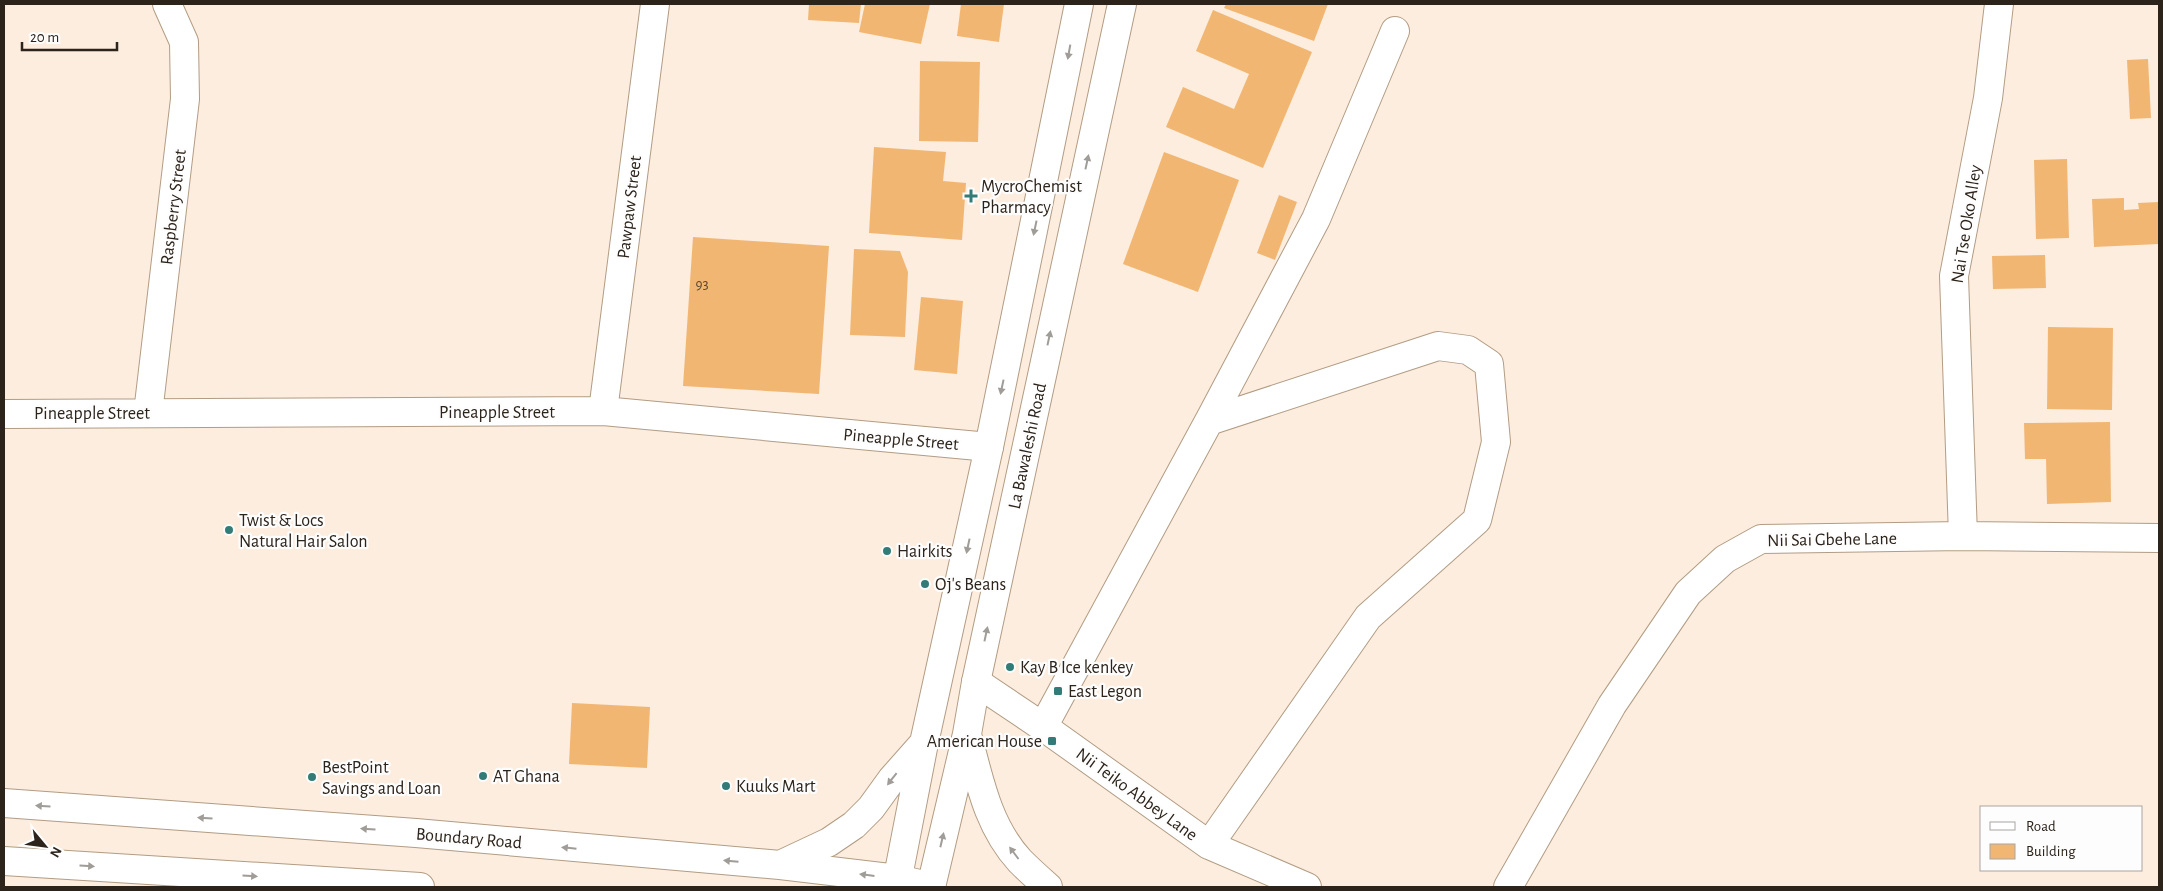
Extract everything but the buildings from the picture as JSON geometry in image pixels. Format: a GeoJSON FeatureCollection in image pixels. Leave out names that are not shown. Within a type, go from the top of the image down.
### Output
{"type":"FeatureCollection","features":[{"type":"Feature","properties":{"kind":"street","name":"Raspberry Street"},"geometry":{"type":"LineString","coordinates":[[148,413],[186,99],[184,42],[167,4]]}},
{"type":"Feature","properties":{"kind":"street","name":"Pawpaw Street"},"geometry":{"type":"LineString","coordinates":[[603,411],[654,4]]}},
{"type":"Feature","properties":{"kind":"street","name":"La Bawaleshi Road"},"geometry":{"type":"LineString","coordinates":[[897,883],[924,743],[989,447],[1079,4]]}},
{"type":"Feature","properties":{"kind":"street","name":"La Bawaleshi Road"},"geometry":{"type":"LineString","coordinates":[[932,887],[967,734],[976,682],[1122,4]]}},
{"type":"Feature","properties":{"kind":"street","name":"Nai Tse Oko Alley"},"geometry":{"type":"LineString","coordinates":[[1963,536],[1954,276],[1988,98],[1998,4]]}},
{"type":"Feature","properties":{"kind":"street"},"geometry":{"type":"LineString","coordinates":[[1044,727],[1316,219],[1395,31]]}},
{"type":"Feature","properties":{"kind":"street"},"geometry":{"type":"LineString","coordinates":[[1208,845],[1368,617],[1478,520],[1496,442],[1489,364],[1468,350],[1438,346],[1209,421]]}},
{"type":"Feature","properties":{"kind":"street","name":"Pineapple Street"},"geometry":{"type":"LineString","coordinates":[[4,414],[603,411],[989,447]]}},
{"type":"Feature","properties":{"kind":"street","name":"Nii Sai Gbehe Lane"},"geometry":{"type":"LineString","coordinates":[[1508,887],[1612,705],[1688,593],[1725,559],[1761,539],[1963,536],[2159,538]]}},
{"type":"Feature","properties":{"kind":"street","name":"Nii Teiko Abbey Lane"},"geometry":{"type":"LineString","coordinates":[[976,682],[1044,727],[1208,845],[1307,887]]}},
{"type":"Feature","properties":{"kind":"street"},"geometry":{"type":"LineString","coordinates":[[967,734],[985,804],[999,833],[1020,861],[1048,887]]}},
{"type":"Feature","properties":{"kind":"street"},"geometry":{"type":"LineString","coordinates":[[780,865],[829,842],[854,825],[871,808],[892,779],[924,743]]}},
{"type":"Feature","properties":{"kind":"street","name":"Boundary Road"},"geometry":{"type":"LineString","coordinates":[[4,803],[416,833],[780,865],[932,887]]}},
{"type":"Feature","properties":{"kind":"street"},"geometry":{"type":"LineString","coordinates":[[4,861],[377,886],[420,887]]}},
{"type":"Feature","properties":{"kind":"place","name":"MycroChemist Pharmacy"},"geometry":{"type":"Point","coordinates":[971,196]}},
{"type":"Feature","properties":{"kind":"place","name":"Twist & Locs Natural Hair Salon"},"geometry":{"type":"Point","coordinates":[229,530]}},
{"type":"Feature","properties":{"kind":"place","name":"Hairkits"},"geometry":{"type":"Point","coordinates":[887,551]}},
{"type":"Feature","properties":{"kind":"place","name":"Oj's Beans"},"geometry":{"type":"Point","coordinates":[925,584]}},
{"type":"Feature","properties":{"kind":"place","name":"Kay B Ice kenkey"},"geometry":{"type":"Point","coordinates":[1010,667]}},
{"type":"Feature","properties":{"kind":"place","name":"East Legon"},"geometry":{"type":"Point","coordinates":[1058,691]}},
{"type":"Feature","properties":{"kind":"place","name":"American House"},"geometry":{"type":"Point","coordinates":[1052,741]}},
{"type":"Feature","properties":{"kind":"place","name":"AT Ghana"},"geometry":{"type":"Point","coordinates":[483,776]}},
{"type":"Feature","properties":{"kind":"place","name":"BestPoint Savings and Loan"},"geometry":{"type":"Point","coordinates":[312,777]}},
{"type":"Feature","properties":{"kind":"place","name":"Kuuks Mart"},"geometry":{"type":"Point","coordinates":[726,786]}}]}
